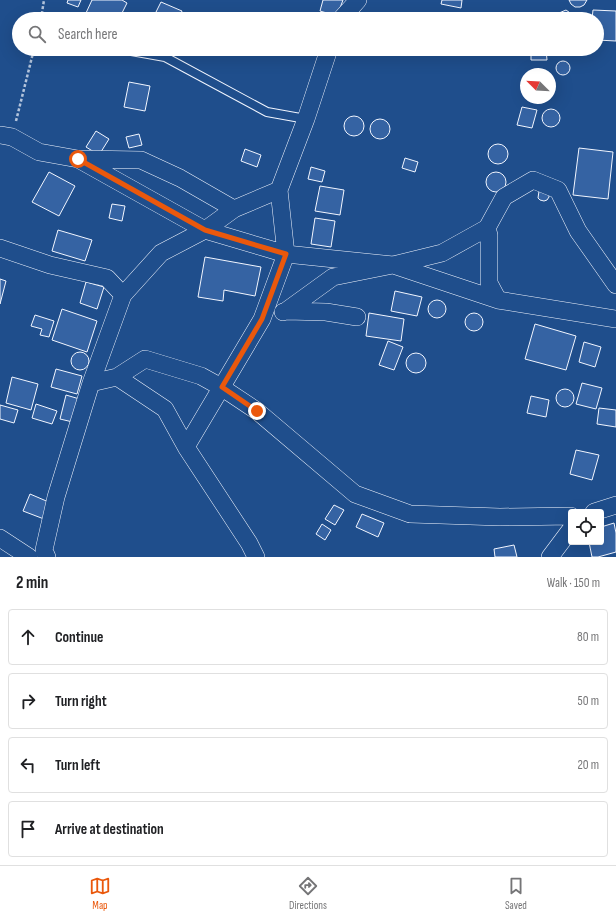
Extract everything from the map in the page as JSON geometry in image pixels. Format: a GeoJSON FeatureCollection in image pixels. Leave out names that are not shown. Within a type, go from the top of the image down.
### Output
{"type":"FeatureCollection","features":[{"type":"Feature","properties":{"kind":"street"},"geometry":{"type":"LineString","coordinates":[[347,12],[358,0]]}},
{"type":"Feature","properties":{"kind":"street"},"geometry":{"type":"LineString","coordinates":[[186,446],[262,319],[286,254],[279,190],[306,119],[327,56]]}},
{"type":"Feature","properties":{"kind":"street"},"geometry":{"type":"LineString","coordinates":[[6,136],[39,152],[78,159],[141,160],[180,178],[234,209]]}},
{"type":"Feature","properties":{"kind":"street"},"geometry":{"type":"LineString","coordinates":[[78,159],[205,230],[286,254],[393,265],[498,300],[616,319]]}},
{"type":"Feature","properties":{"kind":"street"},"geometry":{"type":"LineString","coordinates":[[262,319],[286,311],[333,277],[442,253],[487,228],[504,196],[534,180],[558,190],[578,231],[616,285]]}},
{"type":"Feature","properties":{"kind":"street"},"geometry":{"type":"LineString","coordinates":[[47,557],[44,550],[56,497],[91,383],[122,295],[161,253],[205,230],[234,209],[279,190]]}},
{"type":"Feature","properties":{"kind":"street"},"geometry":{"type":"LineString","coordinates":[[487,228],[489,235],[489,283],[498,300]]}},
{"type":"Feature","properties":{"kind":"street"},"geometry":{"type":"LineString","coordinates":[[0,248],[50,265],[107,278],[122,295]]}},
{"type":"Feature","properties":{"kind":"street"},"geometry":{"type":"LineString","coordinates":[[286,311],[326,312],[357,317]]}},
{"type":"Feature","properties":{"kind":"street"},"geometry":{"type":"LineString","coordinates":[[91,383],[117,377],[145,359],[201,376],[222,387],[257,411],[355,494],[410,514],[500,517],[568,516]]}},
{"type":"Feature","properties":{"kind":"street"},"geometry":{"type":"LineString","coordinates":[[117,377],[165,409],[186,446],[249,543],[256,557]]}},
{"type":"Feature","properties":{"kind":"street"},"geometry":{"type":"LineString","coordinates":[[603,509],[616,505]]}},
{"type":"Feature","properties":{"kind":"street"},"geometry":{"type":"LineString","coordinates":[[550,557],[568,533]]}},
{"type":"Feature","properties":{"kind":"street"},"geometry":{"type":"LineString","coordinates":[[0,538],[27,557]]}},
{"type":"Feature","properties":{"kind":"lane"},"geometry":{"type":"LineString","coordinates":[[165,56],[267,112],[306,119]]}},
{"type":"Feature","properties":{"kind":"path"},"geometry":{"type":"LineString","coordinates":[[42,12],[44,0]]}},
{"type":"Feature","properties":{"kind":"path"},"geometry":{"type":"LineString","coordinates":[[6,136],[32,56]]}},
{"type":"Feature","properties":{"kind":"building"},"geometry":{"type":"Polygon","coordinates":[[[68,0],[81,0],[78,7],[67,3],[68,0]]]}},
{"type":"Feature","properties":{"kind":"building"},"geometry":{"type":"Polygon","coordinates":[[[92,0],[122,0],[127,3],[122,12],[86,12],[92,0]]]}},
{"type":"Feature","properties":{"kind":"building"},"geometry":{"type":"Polygon","coordinates":[[[323,0],[343,0],[338,12],[320,11],[323,0]]]}},
{"type":"Feature","properties":{"kind":"building"},"geometry":{"type":"Polygon","coordinates":[[[442,0],[462,0],[461,8],[441,4],[442,0]]]}},
{"type":"Feature","properties":{"kind":"building"},"geometry":{"type":"Polygon","coordinates":[[[569,0],[587,0],[584,5],[575,7],[569,0]]]}},
{"type":"Feature","properties":{"kind":"building"},"geometry":{"type":"Polygon","coordinates":[[[161,2],[182,11],[182,12],[156,12],[161,2]]]}},
{"type":"Feature","properties":{"kind":"building"},"geometry":{"type":"Polygon","coordinates":[[[593,10],[616,11],[616,41],[604,40],[604,12],[593,12],[593,10]]]}},
{"type":"Feature","properties":{"kind":"building"},"geometry":{"type":"Polygon","coordinates":[[[531,56],[547,56],[547,60],[531,60],[531,56]]]}},
{"type":"Feature","properties":{"kind":"building"},"geometry":{"type":"Polygon","coordinates":[[[560,61],[566,61],[570,65],[570,71],[566,75],[560,75],[556,71],[556,65],[560,61]]]}},
{"type":"Feature","properties":{"kind":"building"},"geometry":{"type":"Polygon","coordinates":[[[129,82],[150,86],[145,111],[124,107],[129,82]]]}},
{"type":"Feature","properties":{"kind":"building"},"geometry":{"type":"Polygon","coordinates":[[[522,107],[537,110],[532,128],[517,125],[522,107]]]}},
{"type":"Feature","properties":{"kind":"building"},"geometry":{"type":"Polygon","coordinates":[[[551,109],[557,112],[560,118],[557,124],[551,127],[545,124],[542,118],[545,112],[551,109]]]}},
{"type":"Feature","properties":{"kind":"building"},"geometry":{"type":"Polygon","coordinates":[[[354,116],[361,119],[364,126],[361,133],[354,136],[347,133],[344,126],[347,119],[354,116]]]}},
{"type":"Feature","properties":{"kind":"building"},"geometry":{"type":"Polygon","coordinates":[[[380,119],[387,122],[390,129],[387,136],[380,139],[373,136],[370,129],[373,122],[380,119]]]}},
{"type":"Feature","properties":{"kind":"building"},"geometry":{"type":"Polygon","coordinates":[[[96,131],[109,139],[99,155],[86,147],[96,131]]]}},
{"type":"Feature","properties":{"kind":"building"},"geometry":{"type":"Polygon","coordinates":[[[139,134],[142,145],[129,148],[126,137],[139,134]]]}},
{"type":"Feature","properties":{"kind":"building"},"geometry":{"type":"Polygon","coordinates":[[[498,144],[505,147],[508,154],[505,161],[498,164],[491,161],[488,154],[491,147],[498,144]]]}},
{"type":"Feature","properties":{"kind":"building"},"geometry":{"type":"Polygon","coordinates":[[[579,148],[613,152],[608,199],[573,195],[579,148]]]}},
{"type":"Feature","properties":{"kind":"building"},"geometry":{"type":"Polygon","coordinates":[[[245,149],[261,155],[257,167],[241,161],[245,149]]]}},
{"type":"Feature","properties":{"kind":"building"},"geometry":{"type":"Polygon","coordinates":[[[405,158],[418,162],[415,172],[402,168],[405,158]]]}},
{"type":"Feature","properties":{"kind":"building"},"geometry":{"type":"Polygon","coordinates":[[[311,167],[325,171],[322,182],[308,179],[311,167]]]}},
{"type":"Feature","properties":{"kind":"building"},"geometry":{"type":"Polygon","coordinates":[[[49,172],[75,186],[59,216],[32,202],[49,172]]]}},
{"type":"Feature","properties":{"kind":"building"},"geometry":{"type":"Polygon","coordinates":[[[496,172],[503,175],[506,182],[503,189],[496,192],[489,189],[486,182],[489,175],[496,172]]]}},
{"type":"Feature","properties":{"kind":"building"},"geometry":{"type":"Polygon","coordinates":[[[320,186],[344,190],[340,215],[315,211],[320,186]]]}},
{"type":"Feature","properties":{"kind":"building"},"geometry":{"type":"Polygon","coordinates":[[[539,191],[549,193],[547,200],[544,201],[538,198],[539,191]]]}},
{"type":"Feature","properties":{"kind":"building"},"geometry":{"type":"Polygon","coordinates":[[[112,204],[125,206],[122,221],[109,218],[112,204]]]}},
{"type":"Feature","properties":{"kind":"building"},"geometry":{"type":"Polygon","coordinates":[[[315,218],[335,221],[331,247],[311,244],[315,218]]]}},
{"type":"Feature","properties":{"kind":"building"},"geometry":{"type":"Polygon","coordinates":[[[58,230],[92,240],[85,261],[52,251],[58,230]]]}},
{"type":"Feature","properties":{"kind":"building"},"geometry":{"type":"Polygon","coordinates":[[[205,257],[261,267],[255,296],[224,290],[223,301],[198,297],[205,257]]]}},
{"type":"Feature","properties":{"kind":"building"},"geometry":{"type":"Polygon","coordinates":[[[0,279],[6,281],[0,304],[0,279]]]}},
{"type":"Feature","properties":{"kind":"building"},"geometry":{"type":"Polygon","coordinates":[[[86,282],[104,287],[97,309],[80,303],[86,282]]]}},
{"type":"Feature","properties":{"kind":"building"},"geometry":{"type":"Polygon","coordinates":[[[395,291],[422,297],[417,316],[391,311],[395,291]]]}},
{"type":"Feature","properties":{"kind":"building"},"geometry":{"type":"Polygon","coordinates":[[[437,300],[443,303],[446,309],[443,315],[437,318],[431,315],[428,309],[431,303],[437,300]]]}},
{"type":"Feature","properties":{"kind":"building"},"geometry":{"type":"Polygon","coordinates":[[[62,309],[97,321],[87,352],[52,340],[62,309]]]}},
{"type":"Feature","properties":{"kind":"building"},"geometry":{"type":"Polygon","coordinates":[[[369,313],[404,319],[401,341],[366,336],[369,313]]]}},
{"type":"Feature","properties":{"kind":"building"},"geometry":{"type":"Polygon","coordinates":[[[474,313],[480,316],[483,322],[480,328],[474,331],[468,328],[465,322],[468,316],[474,313]]]}},
{"type":"Feature","properties":{"kind":"building"},"geometry":{"type":"Polygon","coordinates":[[[35,315],[54,321],[49,337],[40,335],[42,329],[31,326],[35,315]]]}},
{"type":"Feature","properties":{"kind":"building"},"geometry":{"type":"Polygon","coordinates":[[[535,324],[576,336],[566,370],[525,359],[535,324]]]}},
{"type":"Feature","properties":{"kind":"building"},"geometry":{"type":"Polygon","coordinates":[[[388,341],[403,347],[394,370],[379,365],[388,341]]]}},
{"type":"Feature","properties":{"kind":"building"},"geometry":{"type":"Polygon","coordinates":[[[584,342],[601,347],[595,367],[579,362],[584,342]]]}},
{"type":"Feature","properties":{"kind":"building"},"geometry":{"type":"Polygon","coordinates":[[[76,352],[84,352],[89,357],[87,368],[84,370],[76,370],[71,365],[71,357],[76,352]]]}},
{"type":"Feature","properties":{"kind":"building"},"geometry":{"type":"Polygon","coordinates":[[[416,353],[423,356],[426,363],[423,370],[416,373],[409,370],[406,363],[409,356],[416,353]]]}},
{"type":"Feature","properties":{"kind":"building"},"geometry":{"type":"Polygon","coordinates":[[[56,369],[82,376],[77,394],[51,387],[56,369]]]}},
{"type":"Feature","properties":{"kind":"building"},"geometry":{"type":"Polygon","coordinates":[[[12,377],[38,384],[31,410],[6,403],[12,377]]]}},
{"type":"Feature","properties":{"kind":"building"},"geometry":{"type":"Polygon","coordinates":[[[582,383],[602,388],[596,409],[576,404],[582,383]]]}},
{"type":"Feature","properties":{"kind":"building"},"geometry":{"type":"Polygon","coordinates":[[[561,389],[569,389],[574,394],[572,405],[569,407],[561,407],[556,402],[556,394],[561,389]]]}},
{"type":"Feature","properties":{"kind":"building"},"geometry":{"type":"Polygon","coordinates":[[[66,395],[83,400],[77,423],[60,419],[66,395]]]}},
{"type":"Feature","properties":{"kind":"building"},"geometry":{"type":"Polygon","coordinates":[[[531,396],[549,400],[546,417],[527,413],[531,396]]]}},
{"type":"Feature","properties":{"kind":"building"},"geometry":{"type":"Polygon","coordinates":[[[36,404],[57,411],[52,424],[32,418],[36,404]]]}},
{"type":"Feature","properties":{"kind":"building"},"geometry":{"type":"Polygon","coordinates":[[[0,405],[18,410],[14,423],[0,419],[0,405]]]}},
{"type":"Feature","properties":{"kind":"building"},"geometry":{"type":"Polygon","coordinates":[[[599,408],[616,410],[616,427],[597,424],[599,408]]]}},
{"type":"Feature","properties":{"kind":"building"},"geometry":{"type":"Polygon","coordinates":[[[576,450],[599,455],[592,480],[570,474],[576,450]]]}},
{"type":"Feature","properties":{"kind":"building"},"geometry":{"type":"Polygon","coordinates":[[[30,494],[51,503],[44,519],[23,511],[30,494]]]}},
{"type":"Feature","properties":{"kind":"building"},"geometry":{"type":"Polygon","coordinates":[[[334,505],[344,510],[335,525],[325,519],[334,505]]]}},
{"type":"Feature","properties":{"kind":"building"},"geometry":{"type":"Polygon","coordinates":[[[362,514],[384,523],[378,537],[356,527],[362,514]]]}},
{"type":"Feature","properties":{"kind":"building"},"geometry":{"type":"Polygon","coordinates":[[[614,523],[616,533],[616,552],[598,557],[592,557],[590,545],[604,545],[604,526],[614,523]]]}},
{"type":"Feature","properties":{"kind":"building"},"geometry":{"type":"Polygon","coordinates":[[[322,524],[331,530],[325,540],[316,534],[322,524]]]}},
{"type":"Feature","properties":{"kind":"building"},"geometry":{"type":"Polygon","coordinates":[[[514,545],[517,557],[495,557],[494,549],[514,545]]]}},
{"type":"Feature","properties":{"kind":"route"},"geometry":{"type":"LineString","coordinates":[[78,159],[205,230],[286,254],[262,319],[222,387],[257,411]]}}]}
